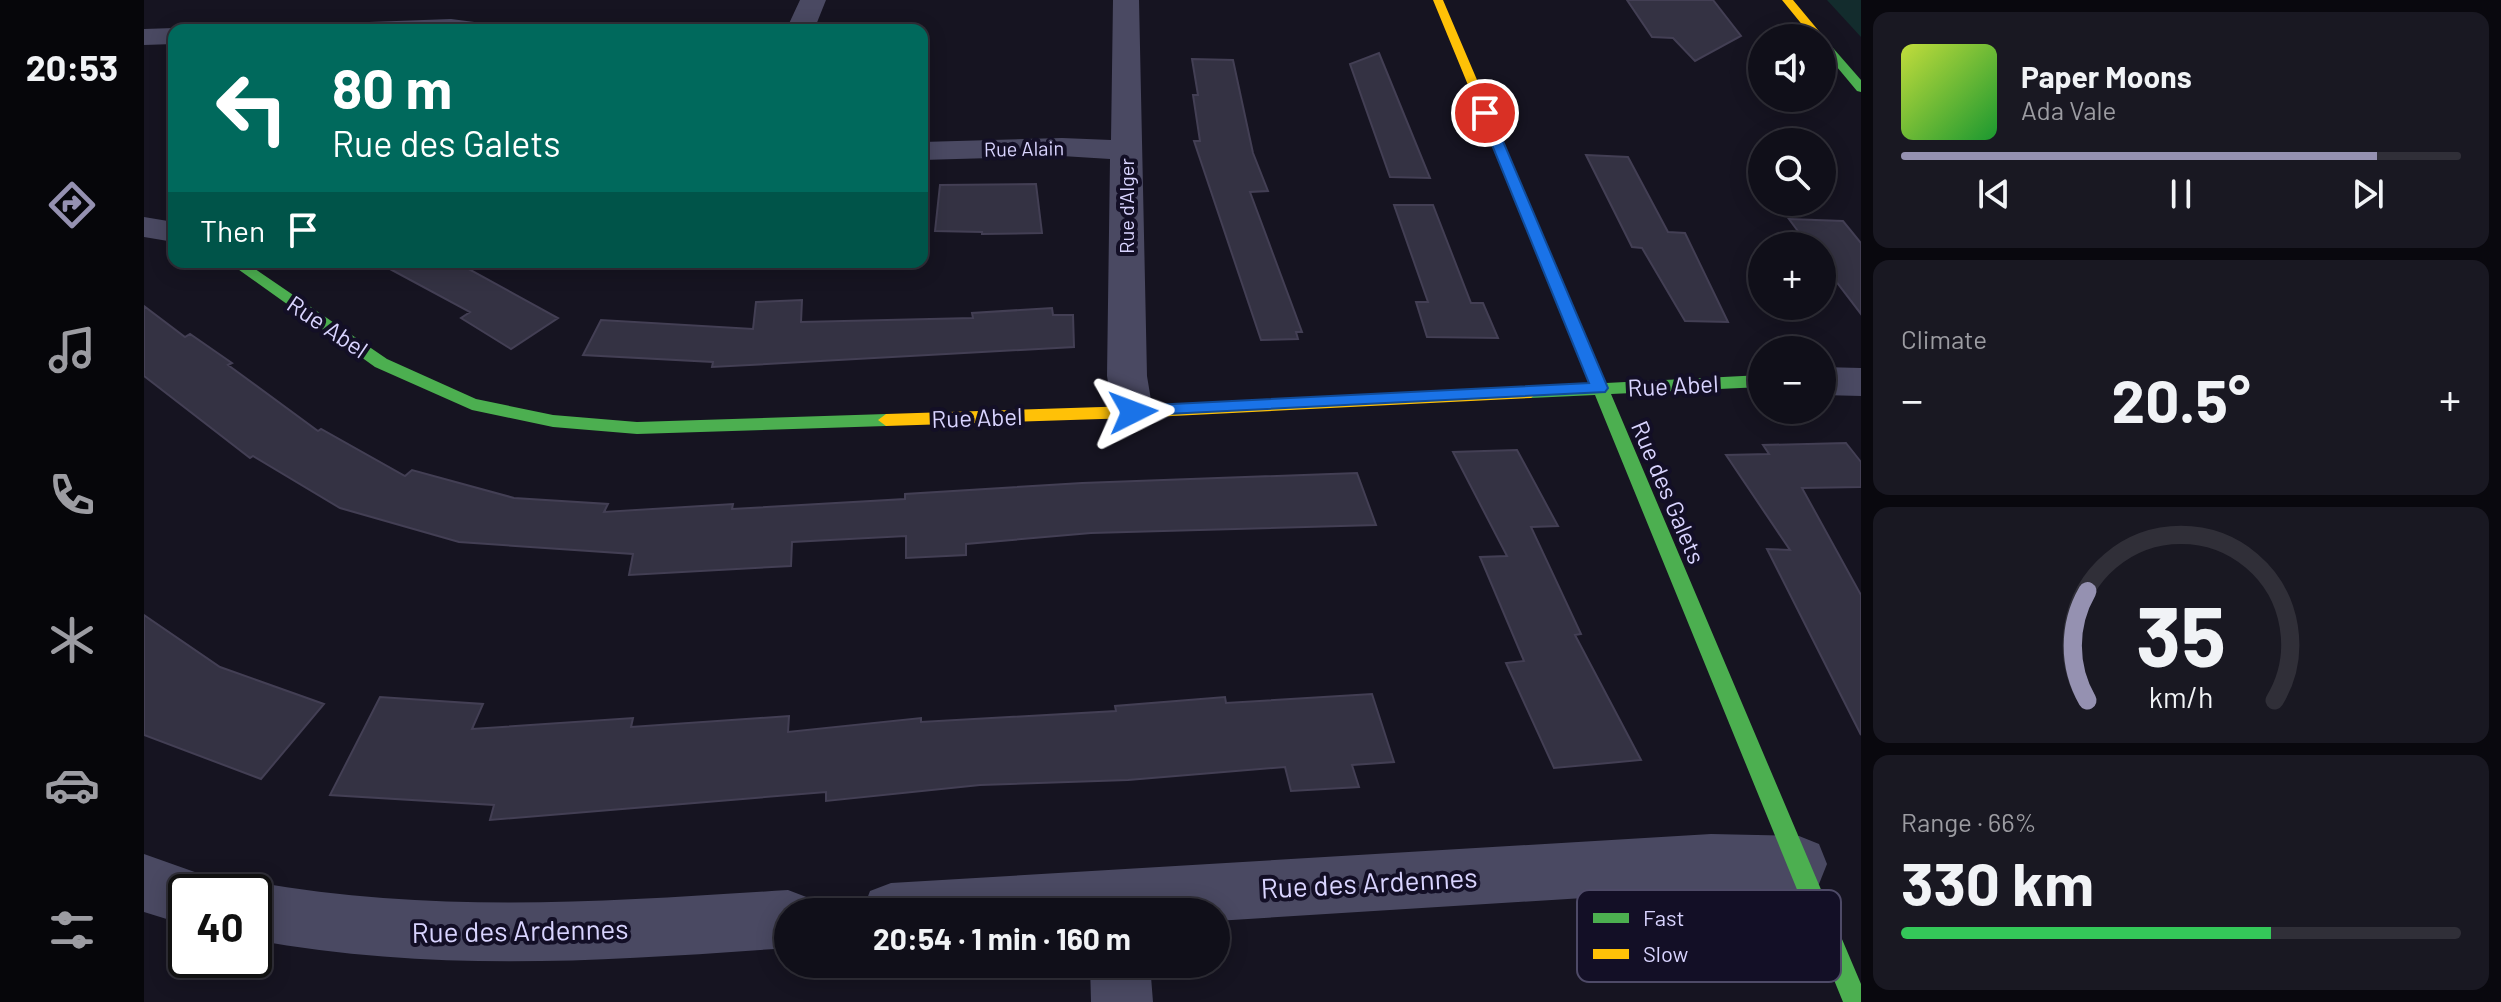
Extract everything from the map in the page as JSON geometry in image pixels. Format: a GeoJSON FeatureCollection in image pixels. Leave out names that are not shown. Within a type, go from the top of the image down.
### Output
{"type":"FeatureCollection","features":[{"type":"Feature","properties":{"kind":"street"},"geometry":{"type":"LineString","coordinates":[[803,24],[813,0]]}},
{"type":"Feature","properties":{"kind":"street","name":"Rue d'Alger"},"geometry":{"type":"LineString","coordinates":[[1126,0],[1127,376],[1133,412]]}},
{"type":"Feature","properties":{"kind":"street","name":"Rue des Galets"},"geometry":{"type":"LineString","coordinates":[[1438,0],[1810,890]]}},
{"type":"Feature","properties":{"kind":"street"},"geometry":{"type":"LineString","coordinates":[[1787,0],[1807,24]]}},
{"type":"Feature","properties":{"kind":"street"},"geometry":{"type":"LineString","coordinates":[[144,37],[168,36]]}},
{"type":"Feature","properties":{"kind":"street"},"geometry":{"type":"LineString","coordinates":[[1836,59],[1861,88]]}},
{"type":"Feature","properties":{"kind":"street","name":"Rue Alain"},"geometry":{"type":"LineString","coordinates":[[928,151],[1062,147],[1126,150]]}},
{"type":"Feature","properties":{"kind":"street"},"geometry":{"type":"LineString","coordinates":[[144,227],[168,231]]}},
{"type":"Feature","properties":{"kind":"street","name":"Rue Abel"},"geometry":{"type":"LineString","coordinates":[[244,268],[406,377],[472,404],[591,426],[679,428],[1133,412],[1748,382]]}},
{"type":"Feature","properties":{"kind":"street"},"geometry":{"type":"LineString","coordinates":[[1836,381],[1861,382]]}},
{"type":"Feature","properties":{"kind":"street","name":"Rue des Ardennes"},"geometry":{"type":"LineString","coordinates":[[1210,898],[1711,862],[1799,864]]}},
{"type":"Feature","properties":{"kind":"street"},"geometry":{"type":"LineString","coordinates":[[144,883],[168,890]]}},
{"type":"Feature","properties":{"kind":"street","name":"Rue des Ardennes"},"geometry":{"type":"LineString","coordinates":[[272,914],[333,924],[472,934],[552,934],[774,920]]}},
{"type":"Feature","properties":{"kind":"street","name":"Rue des Galets"},"geometry":{"type":"LineString","coordinates":[[1841,966],[1856,1002]]}},
{"type":"Feature","properties":{"kind":"street"},"geometry":{"type":"LineString","coordinates":[[1121,978],[1122,1002]]}},
{"type":"Feature","properties":{"kind":"green space"},"geometry":{"type":"Polygon","coordinates":[[[1827,0],[1861,0],[1861,37],[1827,0]]]}},
{"type":"Feature","properties":{"kind":"building"},"geometry":{"type":"Polygon","coordinates":[[[1627,0],[1713,0],[1741,36],[1695,61],[1673,38],[1652,37],[1627,0]]]}},
{"type":"Feature","properties":{"kind":"building"},"geometry":{"type":"Polygon","coordinates":[[[1379,53],[1430,178],[1390,177],[1350,64],[1379,53]]]}},
{"type":"Feature","properties":{"kind":"building"},"geometry":{"type":"Polygon","coordinates":[[[1192,59],[1233,60],[1253,153],[1268,191],[1250,192],[1302,332],[1296,332],[1298,339],[1261,340],[1194,141],[1200,141],[1193,95],[1198,95],[1192,59]]]}},
{"type":"Feature","properties":{"kind":"building"},"geometry":{"type":"Polygon","coordinates":[[[1586,155],[1628,157],[1668,232],[1685,233],[1728,322],[1685,321],[1642,248],[1632,247],[1586,155]]]}},
{"type":"Feature","properties":{"kind":"building"},"geometry":{"type":"Polygon","coordinates":[[[1036,184],[1042,233],[935,231],[940,185],[1036,184]]]}},
{"type":"Feature","properties":{"kind":"building"},"geometry":{"type":"Polygon","coordinates":[[[1394,205],[1433,205],[1471,303],[1483,303],[1498,338],[1427,337],[1416,302],[1428,302],[1394,205]]]}},
{"type":"Feature","properties":{"kind":"building"},"geometry":{"type":"Polygon","coordinates":[[[1789,219],[1843,221],[1861,243],[1861,314],[1836,281],[1836,232],[1799,232],[1789,219]]]}},
{"type":"Feature","properties":{"kind":"building"},"geometry":{"type":"Polygon","coordinates":[[[388,268],[467,268],[558,318],[511,349],[461,318],[470,312],[388,268]]]}},
{"type":"Feature","properties":{"kind":"building"},"geometry":{"type":"Polygon","coordinates":[[[802,300],[801,322],[973,318],[972,313],[1052,308],[1053,315],[1073,315],[1074,347],[712,367],[713,362],[583,355],[601,320],[753,329],[756,302],[802,300]]]}},
{"type":"Feature","properties":{"kind":"building"},"geometry":{"type":"Polygon","coordinates":[[[144,306],[185,337],[190,334],[232,363],[228,365],[318,431],[321,429],[405,476],[412,470],[514,498],[608,504],[604,512],[733,504],[732,509],[905,499],[905,494],[1082,483],[1357,473],[1376,525],[1091,533],[966,544],[966,555],[906,558],[906,536],[792,542],[791,566],[629,575],[633,554],[459,542],[340,508],[253,456],[250,458],[144,376],[144,306]]]}},
{"type":"Feature","properties":{"kind":"building"},"geometry":{"type":"Polygon","coordinates":[[[1846,443],[1861,462],[1861,487],[1802,488],[1861,595],[1861,735],[1767,549],[1790,550],[1726,455],[1769,454],[1763,445],[1846,443]]]}},
{"type":"Feature","properties":{"kind":"building"},"geometry":{"type":"Polygon","coordinates":[[[1517,450],[1558,526],[1531,527],[1581,634],[1575,635],[1641,760],[1554,768],[1506,663],[1524,661],[1480,557],[1507,556],[1453,452],[1517,450]]]}},
{"type":"Feature","properties":{"kind":"building"},"geometry":{"type":"Polygon","coordinates":[[[144,615],[220,667],[324,704],[261,779],[144,735],[144,615]]]}},
{"type":"Feature","properties":{"kind":"building"},"geometry":{"type":"Polygon","coordinates":[[[1372,694],[1394,762],[1352,765],[1359,787],[1291,791],[1285,767],[1128,780],[980,785],[826,801],[826,792],[490,820],[494,805],[330,795],[380,697],[483,704],[472,729],[633,718],[631,727],[789,716],[788,732],[921,718],[921,722],[1116,711],[1115,706],[1225,697],[1226,703],[1372,694]]]}},
{"type":"Feature","properties":{"kind":"traffic: fast"},"geometry":{"type":"LineString","coordinates":[[1836,59],[1861,88]]}},
{"type":"Feature","properties":{"kind":"traffic: fast"},"geometry":{"type":"LineString","coordinates":[[244,268],[381,363],[472,404],[553,421],[637,428],[886,420]]}},
{"type":"Feature","properties":{"kind":"traffic: fast"},"geometry":{"type":"LineString","coordinates":[[1556,282],[1809,890]]}},
{"type":"Feature","properties":{"kind":"traffic: fast"},"geometry":{"type":"LineString","coordinates":[[1531,392],[1748,382]]}},
{"type":"Feature","properties":{"kind":"traffic: fast"},"geometry":{"type":"LineString","coordinates":[[1841,966],[1856,1002]]}},
{"type":"Feature","properties":{"kind":"traffic: slow"},"geometry":{"type":"LineString","coordinates":[[1438,0],[1556,282]]}},
{"type":"Feature","properties":{"kind":"traffic: slow"},"geometry":{"type":"LineString","coordinates":[[1787,0],[1807,24]]}},
{"type":"Feature","properties":{"kind":"traffic: slow"},"geometry":{"type":"LineString","coordinates":[[886,420],[1133,412],[1531,392]]}},
{"type":"Feature","properties":{"kind":"route"},"geometry":{"type":"LineString","coordinates":[[1133,412],[1599,388],[1485,113]]}}]}
